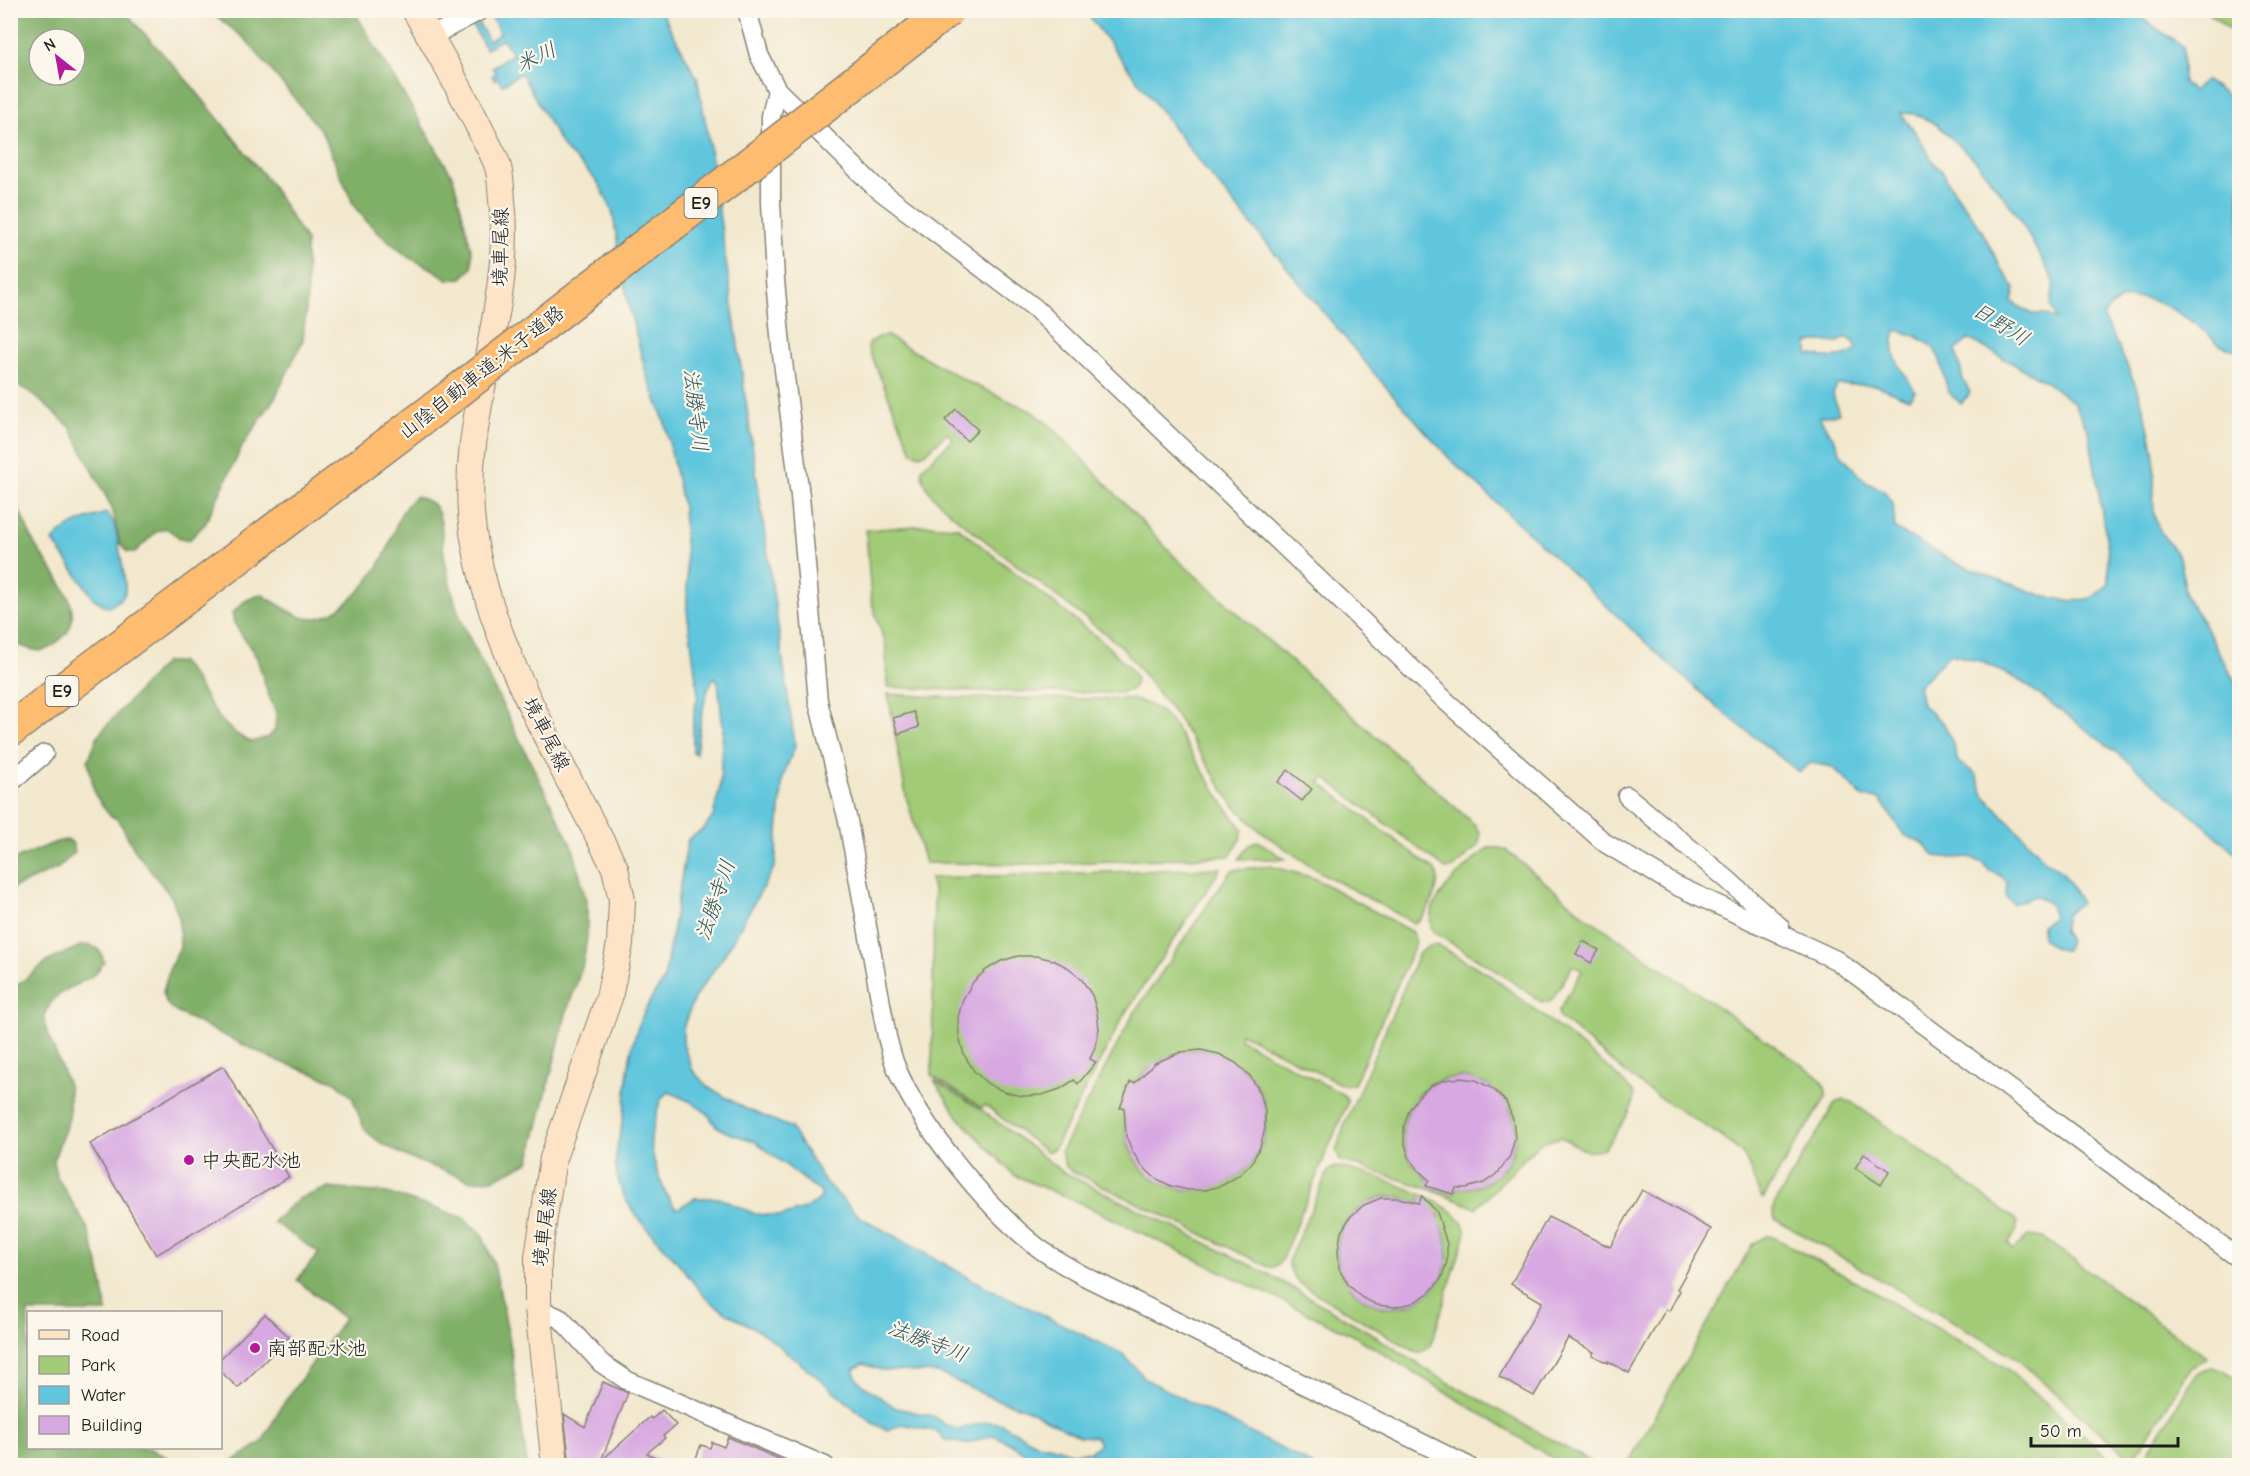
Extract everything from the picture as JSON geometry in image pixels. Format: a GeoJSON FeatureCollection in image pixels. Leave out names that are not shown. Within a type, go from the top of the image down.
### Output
{"type":"FeatureCollection","features":[{"type":"Feature","properties":{"kind":"highway","name":"山陰自動車道;米子道路"},"geometry":{"type":"LineString","coordinates":[[450,388],[929,10]]}},
{"type":"Feature","properties":{"kind":"highway","name":"山陰自動車道;米子道路"},"geometry":{"type":"LineString","coordinates":[[10,714],[110,646],[948,10]]}},
{"type":"Feature","properties":{"kind":"highway","name":"山陰自動車道;米子道路"},"geometry":{"type":"LineString","coordinates":[[10,730],[110,646]]}},
{"type":"Feature","properties":{"kind":"main road","name":"境車尾線"},"geometry":{"type":"LineString","coordinates":[[415,10],[441,31],[474,115],[498,165],[505,225],[499,296],[477,407],[470,461],[476,542],[490,605],[522,686],[615,868],[622,900],[620,944],[609,998],[554,1158],[538,1257],[538,1308],[555,1466]]}},
{"type":"Feature","properties":{"kind":"street"},"geometry":{"type":"LineString","coordinates":[[441,31],[481,10]]}},
{"type":"Feature","properties":{"kind":"street"},"geometry":{"type":"LineString","coordinates":[[747,10],[759,55],[777,90],[873,186],[1035,308],[1448,702],[1605,843],[1675,885],[1836,960],[2240,1259]]}},
{"type":"Feature","properties":{"kind":"street"},"geometry":{"type":"LineString","coordinates":[[777,90],[771,127],[771,202],[775,280],[800,496],[818,701],[848,821],[886,1037],[906,1087],[921,1113],[985,1197],[1017,1230],[1049,1256],[1082,1275],[1468,1466]]}},
{"type":"Feature","properties":{"kind":"street"},"geometry":{"type":"LineString","coordinates":[[10,783],[44,754]]}},
{"type":"Feature","properties":{"kind":"street"},"geometry":{"type":"LineString","coordinates":[[1627,796],[1728,880],[1794,940]]}},
{"type":"Feature","properties":{"kind":"street"},"geometry":{"type":"LineString","coordinates":[[538,1308],[561,1319],[601,1363],[628,1381],[825,1466]]}},
{"type":"Feature","properties":{"kind":"green space"},"geometry":{"type":"Polygon","coordinates":[[[11,10],[126,11],[191,85],[270,183],[306,241],[307,298],[303,340],[276,396],[243,445],[205,524],[189,540],[180,538],[166,528],[156,532],[135,552],[127,552],[120,543],[112,508],[70,427],[28,390],[11,384],[11,10]]]}},
{"type":"Feature","properties":{"kind":"green space"},"geometry":{"type":"Polygon","coordinates":[[[210,11],[354,11],[453,177],[472,252],[472,268],[462,278],[449,280],[408,257],[368,223],[354,206],[322,132],[246,40],[210,11]]]}},
{"type":"Feature","properties":{"kind":"green space"},"geometry":{"type":"Polygon","coordinates":[[[2206,11],[2239,11],[2239,36],[2238,36],[2206,11]]]}},
{"type":"Feature","properties":{"kind":"green space"},"geometry":{"type":"Polygon","coordinates":[[[887,336],[968,382],[1031,411],[1053,428],[1177,559],[1475,825],[1480,834],[1479,845],[1453,868],[1446,869],[1325,778],[1320,783],[1436,871],[1435,892],[1424,915],[1419,920],[1414,923],[1320,872],[1261,832],[1232,803],[1177,717],[1122,647],[960,521],[935,498],[925,484],[922,468],[953,440],[947,433],[927,452],[920,455],[912,452],[868,348],[869,343],[879,337],[887,336]]]}},
{"type":"Feature","properties":{"kind":"green space"},"geometry":{"type":"Polygon","coordinates":[[[10,496],[21,513],[33,541],[70,601],[71,626],[63,637],[43,651],[11,643],[10,496]]]}},
{"type":"Feature","properties":{"kind":"green space"},"geometry":{"type":"Polygon","coordinates":[[[416,496],[427,500],[439,513],[447,572],[463,625],[573,848],[587,904],[587,937],[583,964],[566,1014],[529,1162],[493,1179],[472,1181],[409,1158],[381,1143],[368,1133],[352,1097],[336,1082],[273,1059],[176,1012],[166,1003],[163,992],[170,967],[180,947],[179,918],[172,898],[134,849],[117,819],[110,816],[95,795],[88,761],[98,735],[165,662],[181,662],[218,716],[237,734],[251,742],[268,737],[275,730],[276,713],[257,658],[234,623],[232,613],[245,601],[261,594],[305,618],[317,618],[341,607],[371,577],[388,547],[400,517],[416,496]]]}},
{"type":"Feature","properties":{"kind":"green space"},"geometry":{"type":"Polygon","coordinates":[[[928,525],[957,527],[1102,641],[1128,666],[1136,677],[1135,685],[1130,690],[1119,693],[887,687],[886,647],[871,600],[866,530],[928,525]]]}},
{"type":"Feature","properties":{"kind":"green space"},"geometry":{"type":"Polygon","coordinates":[[[888,694],[957,698],[1130,699],[1143,702],[1164,714],[1173,724],[1227,809],[1243,829],[1240,840],[1230,856],[1043,864],[925,863],[906,796],[888,694]]]}},
{"type":"Feature","properties":{"kind":"green space"},"geometry":{"type":"Polygon","coordinates":[[[66,840],[72,842],[75,852],[58,868],[11,889],[11,861],[66,840]]]}},
{"type":"Feature","properties":{"kind":"green space"},"geometry":{"type":"Polygon","coordinates":[[[1258,841],[1285,859],[1239,859],[1249,845],[1258,841]]]}},
{"type":"Feature","properties":{"kind":"green space"},"geometry":{"type":"Polygon","coordinates":[[[1488,848],[1506,850],[1587,917],[1822,1081],[1826,1093],[1825,1099],[1763,1199],[1746,1159],[1732,1145],[1642,1085],[1560,1018],[1558,1012],[1582,971],[1573,965],[1552,1000],[1542,1002],[1488,965],[1433,932],[1430,921],[1439,897],[1458,874],[1488,848]]]}},
{"type":"Feature","properties":{"kind":"green space"},"geometry":{"type":"Polygon","coordinates":[[[1270,866],[1314,878],[1412,932],[1416,942],[1354,1084],[1346,1086],[1336,1082],[1241,1033],[1240,1039],[1344,1095],[1348,1101],[1281,1261],[1274,1267],[1269,1267],[1072,1171],[1065,1166],[1061,1151],[1133,1015],[1232,870],[1270,866]],[[1201,1050],[1172,1055],[1149,1068],[1136,1083],[1131,1082],[1122,1108],[1125,1108],[1126,1136],[1139,1165],[1160,1182],[1185,1190],[1212,1188],[1236,1176],[1255,1157],[1265,1131],[1262,1098],[1253,1079],[1239,1065],[1201,1050]]]}},
{"type":"Feature","properties":{"kind":"green space"},"geometry":{"type":"Polygon","coordinates":[[[1221,868],[1124,1015],[1054,1149],[1046,1152],[985,1105],[982,1108],[932,1076],[934,894],[930,878],[1221,868]]]}},
{"type":"Feature","properties":{"kind":"green space"},"geometry":{"type":"Polygon","coordinates":[[[82,945],[97,949],[104,962],[95,974],[63,992],[50,1004],[44,1023],[69,1088],[69,1118],[54,1159],[56,1175],[88,1229],[100,1270],[107,1311],[27,1311],[27,1449],[150,1449],[183,1465],[11,1465],[11,990],[48,961],[82,945]]]}},
{"type":"Feature","properties":{"kind":"green space"},"geometry":{"type":"Polygon","coordinates":[[[1437,945],[1487,973],[1611,1070],[1634,1093],[1628,1114],[1605,1147],[1587,1151],[1560,1137],[1539,1144],[1476,1208],[1424,1187],[1341,1161],[1336,1151],[1345,1123],[1419,953],[1429,946],[1437,945]],[[1460,1077],[1441,1080],[1422,1092],[1409,1109],[1404,1129],[1406,1149],[1412,1163],[1428,1180],[1432,1188],[1453,1194],[1456,1188],[1479,1186],[1497,1175],[1509,1159],[1515,1140],[1513,1119],[1504,1100],[1486,1086],[1460,1077]]]}},
{"type":"Feature","properties":{"kind":"green space"},"geometry":{"type":"Polygon","coordinates":[[[934,1080],[982,1110],[1063,1172],[1268,1274],[1369,1332],[1435,1375],[1597,1465],[1564,1465],[1358,1338],[1080,1203],[1014,1175],[959,1118],[934,1080]]]}},
{"type":"Feature","properties":{"kind":"green space"},"geometry":{"type":"Polygon","coordinates":[[[1843,1100],[1851,1102],[1918,1148],[2015,1219],[2017,1229],[2008,1244],[2013,1250],[2028,1236],[2043,1238],[2208,1358],[2190,1368],[2135,1457],[2131,1459],[2015,1357],[1775,1219],[1774,1205],[1835,1103],[1843,1100]]]}},
{"type":"Feature","properties":{"kind":"green space"},"geometry":{"type":"Polygon","coordinates":[[[1335,1167],[1348,1169],[1399,1185],[1433,1200],[1463,1223],[1466,1232],[1434,1335],[1430,1346],[1421,1352],[1416,1352],[1300,1284],[1292,1274],[1288,1262],[1328,1171],[1335,1167]],[[1380,1197],[1354,1214],[1340,1234],[1338,1256],[1344,1276],[1357,1294],[1375,1305],[1397,1307],[1428,1294],[1440,1280],[1447,1258],[1446,1238],[1437,1219],[1440,1216],[1420,1199],[1418,1203],[1398,1197],[1380,1197]]]}},
{"type":"Feature","properties":{"kind":"green space"},"geometry":{"type":"Polygon","coordinates":[[[327,1188],[387,1193],[462,1217],[482,1234],[494,1264],[509,1336],[527,1465],[217,1465],[229,1464],[262,1442],[281,1407],[344,1319],[297,1280],[319,1253],[273,1222],[298,1199],[327,1188]]]}},
{"type":"Feature","properties":{"kind":"green space"},"geometry":{"type":"Polygon","coordinates":[[[1767,1236],[1773,1237],[1849,1278],[2005,1367],[2117,1465],[1627,1465],[1753,1243],[1767,1236]]]}},
{"type":"Feature","properties":{"kind":"green space"},"geometry":{"type":"Polygon","coordinates":[[[2211,1367],[2224,1370],[2239,1380],[2239,1465],[2140,1465],[2196,1374],[2211,1367]]]}},
{"type":"Feature","properties":{"kind":"water"},"geometry":{"type":"Polygon","coordinates":[[[464,11],[471,11],[489,41],[500,33],[488,11],[661,11],[697,78],[708,135],[795,746],[783,776],[775,866],[723,957],[694,998],[683,1028],[683,1044],[693,1071],[708,1087],[744,1108],[790,1127],[826,1183],[860,1217],[984,1286],[1123,1354],[1147,1380],[1313,1465],[1118,1466],[1101,1458],[1072,1465],[1056,1458],[1034,1459],[994,1435],[965,1444],[945,1440],[938,1432],[903,1424],[887,1430],[871,1422],[769,1338],[711,1302],[642,1223],[626,1201],[617,1175],[616,1157],[624,1112],[628,1069],[639,1023],[664,980],[688,839],[703,830],[713,817],[720,787],[723,728],[718,682],[715,677],[708,691],[696,754],[693,752],[693,720],[698,694],[687,610],[683,508],[665,423],[646,373],[628,303],[612,210],[599,184],[564,149],[521,73],[502,85],[498,78],[495,80],[492,76],[496,74],[492,67],[513,54],[503,39],[486,49],[464,11]],[[669,1092],[660,1102],[651,1139],[659,1176],[667,1195],[677,1209],[695,1198],[719,1198],[755,1214],[781,1216],[805,1209],[819,1200],[822,1195],[820,1192],[756,1142],[726,1132],[715,1125],[708,1114],[691,1102],[669,1092]],[[863,1364],[853,1370],[863,1385],[896,1408],[933,1416],[947,1426],[958,1429],[988,1422],[1000,1423],[1039,1445],[1049,1445],[1074,1453],[1090,1452],[1100,1443],[1095,1437],[1079,1436],[1024,1408],[992,1398],[938,1373],[882,1370],[863,1364]]]}},
{"type":"Feature","properties":{"kind":"water","name":"日野川"},"geometry":{"type":"Polygon","coordinates":[[[1085,11],[2082,11],[2091,19],[2113,11],[2132,11],[2183,47],[2183,84],[2193,91],[2205,80],[2239,104],[2239,351],[2222,346],[2181,314],[2153,301],[2139,298],[2126,299],[2113,305],[2103,316],[2128,367],[2141,401],[2151,438],[2155,471],[2155,519],[2163,536],[2180,561],[2187,599],[2239,687],[2240,857],[2121,756],[2021,681],[1980,661],[1950,654],[1918,686],[1922,705],[1944,724],[1958,762],[1976,774],[1984,795],[2046,861],[2064,874],[2081,902],[2066,914],[2063,931],[2069,940],[2066,951],[2053,947],[2042,938],[2042,925],[2054,917],[2049,903],[2035,896],[2013,904],[2006,897],[2007,882],[1990,871],[1983,863],[1970,857],[1935,856],[1923,843],[1904,835],[1880,799],[1863,797],[1833,767],[1811,763],[1799,772],[1719,709],[1449,458],[1379,379],[1197,159],[1085,11]],[[1900,113],[1981,229],[2002,270],[2015,289],[2012,302],[2031,314],[2044,314],[2057,319],[2051,306],[2054,281],[2016,213],[1977,162],[1936,124],[1915,114],[1900,113]],[[1896,330],[1895,356],[1915,391],[1909,399],[1875,385],[1837,385],[1833,394],[1839,414],[1819,417],[1836,442],[1840,453],[1867,483],[1883,490],[1893,503],[1895,529],[1958,564],[2046,597],[2074,601],[2092,598],[2109,584],[2108,550],[2089,433],[2074,403],[2048,383],[1969,339],[1956,350],[1963,380],[1970,392],[1961,404],[1948,391],[1940,360],[1933,347],[1916,336],[1896,330]],[[1845,337],[1838,343],[1821,341],[1808,343],[1808,354],[1840,357],[1857,349],[1854,342],[1845,337]]]}},
{"type":"Feature","properties":{"kind":"water"},"geometry":{"type":"Polygon","coordinates":[[[107,513],[115,530],[125,588],[122,597],[108,607],[94,599],[53,541],[70,526],[107,513]]]}},
{"type":"Feature","properties":{"kind":"building"},"geometry":{"type":"Polygon","coordinates":[[[956,409],[978,430],[967,441],[945,420],[956,409]]]}},
{"type":"Feature","properties":{"kind":"building"},"geometry":{"type":"Polygon","coordinates":[[[914,712],[919,727],[898,734],[893,718],[914,712]]]}},
{"type":"Feature","properties":{"kind":"building"},"geometry":{"type":"Polygon","coordinates":[[[1288,770],[1312,789],[1302,801],[1278,782],[1288,770]]]}},
{"type":"Feature","properties":{"kind":"building"},"geometry":{"type":"Polygon","coordinates":[[[1583,941],[1599,950],[1591,963],[1576,954],[1583,941]]]}},
{"type":"Feature","properties":{"kind":"building"},"geometry":{"type":"Polygon","coordinates":[[[1018,956],[1036,956],[1053,960],[1069,968],[1082,980],[1092,995],[1099,1029],[1090,1059],[1096,1062],[1078,1084],[1074,1080],[1060,1089],[1042,1095],[1023,1096],[1005,1092],[988,1084],[974,1071],[964,1055],[959,1036],[958,1017],[963,999],[973,982],[986,970],[1001,961],[1018,956]]]}},
{"type":"Feature","properties":{"kind":"building"},"geometry":{"type":"Polygon","coordinates":[[[1201,1050],[1219,1054],[1236,1063],[1250,1076],[1260,1092],[1265,1110],[1265,1129],[1260,1147],[1251,1164],[1238,1176],[1223,1185],[1206,1190],[1188,1190],[1171,1186],[1155,1178],[1142,1166],[1132,1151],[1126,1135],[1124,1108],[1120,1108],[1130,1082],[1135,1083],[1155,1063],[1181,1052],[1201,1050]]]}},
{"type":"Feature","properties":{"kind":"building","name":"中央配水池"},"geometry":{"type":"Polygon","coordinates":[[[223,1066],[289,1177],[156,1255],[90,1144],[223,1066]]]}},
{"type":"Feature","properties":{"kind":"building"},"geometry":{"type":"Polygon","coordinates":[[[1460,1078],[1476,1080],[1493,1089],[1506,1102],[1513,1119],[1515,1138],[1510,1156],[1499,1172],[1484,1183],[1456,1188],[1453,1194],[1426,1186],[1429,1180],[1409,1157],[1404,1142],[1404,1126],[1409,1110],[1430,1086],[1444,1080],[1460,1078]]]}},
{"type":"Feature","properties":{"kind":"building"},"geometry":{"type":"Polygon","coordinates":[[[1864,1154],[1889,1171],[1881,1185],[1855,1168],[1864,1154]]]}},
{"type":"Feature","properties":{"kind":"building"},"geometry":{"type":"Polygon","coordinates":[[[1642,1190],[1711,1229],[1677,1289],[1680,1291],[1669,1311],[1666,1309],[1629,1373],[1592,1355],[1594,1352],[1568,1338],[1534,1396],[1499,1377],[1542,1302],[1511,1284],[1548,1217],[1610,1247],[1642,1190]]]}},
{"type":"Feature","properties":{"kind":"building"},"geometry":{"type":"Polygon","coordinates":[[[1422,1196],[1437,1212],[1447,1244],[1447,1262],[1441,1279],[1429,1293],[1413,1303],[1395,1307],[1377,1305],[1361,1297],[1348,1284],[1339,1268],[1338,1250],[1341,1232],[1350,1217],[1364,1205],[1381,1198],[1399,1198],[1419,1203],[1422,1196]]]}},
{"type":"Feature","properties":{"kind":"building","name":"南部配水池"},"geometry":{"type":"Polygon","coordinates":[[[265,1314],[289,1337],[238,1388],[222,1373],[222,1357],[265,1314]]]}},
{"type":"Feature","properties":{"kind":"building"},"geometry":{"type":"Polygon","coordinates":[[[603,1382],[628,1393],[601,1461],[650,1417],[652,1419],[662,1410],[676,1425],[647,1453],[672,1466],[570,1464],[564,1414],[585,1427],[603,1382]]]}},
{"type":"Feature","properties":{"kind":"building"},"geometry":{"type":"Polygon","coordinates":[[[728,1437],[795,1466],[693,1466],[701,1445],[710,1448],[712,1442],[724,1447],[728,1437]]]}},
{"type":"Feature","properties":{"kind":"place","name":"中央配水池"},"geometry":{"type":"Point","coordinates":[189,1160]}},
{"type":"Feature","properties":{"kind":"place","name":"南部配水池"},"geometry":{"type":"Point","coordinates":[255,1348]}},
{"type":"Feature","properties":{"kind":"water label","name":"米川"},"geometry":{"type":"Point","coordinates":[536,57]}},
{"type":"Feature","properties":{"kind":"water label","name":"法勝寺川"},"geometry":{"type":"Point","coordinates":[696,410]}},
{"type":"Feature","properties":{"kind":"water label","name":"法勝寺川"},"geometry":{"type":"Point","coordinates":[715,900]}},
{"type":"Feature","properties":{"kind":"water label","name":"法勝寺川"},"geometry":{"type":"Point","coordinates":[928,1341]}}]}
